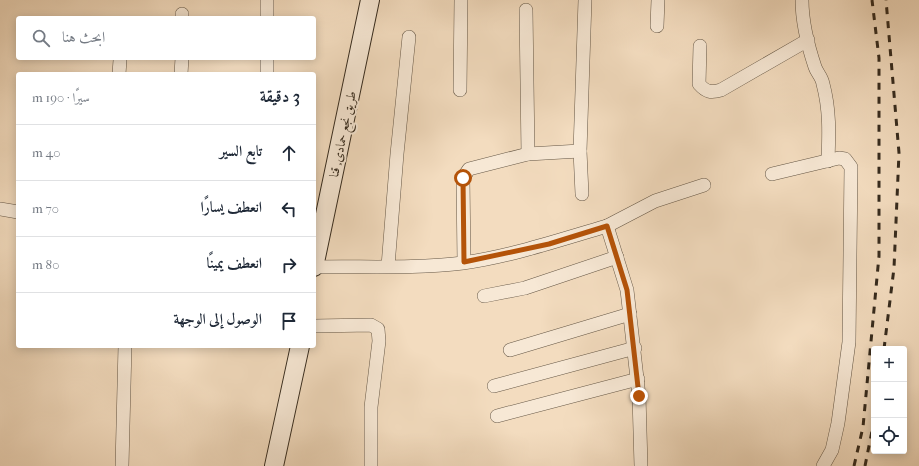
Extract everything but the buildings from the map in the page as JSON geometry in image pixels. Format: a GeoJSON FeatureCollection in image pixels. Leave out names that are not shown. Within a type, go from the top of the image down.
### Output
{"type":"FeatureCollection","features":[{"type":"Feature","properties":{"kind":"main road","name":"طريق نجع حمادى, قنا"},"geometry":{"type":"LineString","coordinates":[[316,246],[370,0]]}},
{"type":"Feature","properties":{"kind":"main road"},"geometry":{"type":"LineString","coordinates":[[274,466],[300,348]]}},
{"type":"Feature","properties":{"kind":"street"},"geometry":{"type":"LineString","coordinates":[[267,0],[267,16]]}},
{"type":"Feature","properties":{"kind":"street"},"geometry":{"type":"LineString","coordinates":[[460,90],[461,0]]}},
{"type":"Feature","properties":{"kind":"street"},"geometry":{"type":"LineString","coordinates":[[582,194],[580,151],[585,0]]}},
{"type":"Feature","properties":{"kind":"street"},"geometry":{"type":"LineString","coordinates":[[657,26],[658,0]]}},
{"type":"Feature","properties":{"kind":"street"},"geometry":{"type":"LineString","coordinates":[[802,0],[802,12],[808,40],[815,67],[823,84],[830,116],[828,161]]}},
{"type":"Feature","properties":{"kind":"street"},"geometry":{"type":"LineString","coordinates":[[526,10],[528,154]]}},
{"type":"Feature","properties":{"kind":"street"},"geometry":{"type":"LineString","coordinates":[[388,266],[396,154],[409,37]]}},
{"type":"Feature","properties":{"kind":"street"},"geometry":{"type":"LineString","coordinates":[[700,46],[699,84],[703,89],[712,92],[721,90],[808,40]]}},
{"type":"Feature","properties":{"kind":"street"},"geometry":{"type":"LineString","coordinates":[[119,72],[120,60]]}},
{"type":"Feature","properties":{"kind":"street"},"geometry":{"type":"LineString","coordinates":[[181,72],[182,60]]}},
{"type":"Feature","properties":{"kind":"street"},"geometry":{"type":"LineString","coordinates":[[267,60],[267,72]]}},
{"type":"Feature","properties":{"kind":"street"},"geometry":{"type":"LineString","coordinates":[[464,262],[463,178],[469,169],[528,154],[580,151]]}},
{"type":"Feature","properties":{"kind":"street"},"geometry":{"type":"LineString","coordinates":[[772,174],[839,158],[844,159],[851,167],[849,342],[838,423],[832,450],[824,466]]}},
{"type":"Feature","properties":{"kind":"street"},"geometry":{"type":"LineString","coordinates":[[316,267],[416,266],[464,262],[549,244],[607,226],[655,201],[704,185]]}},
{"type":"Feature","properties":{"kind":"street"},"geometry":{"type":"LineString","coordinates":[[0,209],[16,212]]}},
{"type":"Feature","properties":{"kind":"street"},"geometry":{"type":"LineString","coordinates":[[607,226],[627,290],[635,348],[638,379],[640,466]]}},
{"type":"Feature","properties":{"kind":"street"},"geometry":{"type":"LineString","coordinates":[[484,296],[525,288],[617,257]]}},
{"type":"Feature","properties":{"kind":"street"},"geometry":{"type":"LineString","coordinates":[[510,350],[630,314]]}},
{"type":"Feature","properties":{"kind":"street"},"geometry":{"type":"LineString","coordinates":[[316,326],[371,325],[378,329],[379,341],[373,377],[371,407],[371,466]]}},
{"type":"Feature","properties":{"kind":"street"},"geometry":{"type":"LineString","coordinates":[[122,466],[125,348]]}},
{"type":"Feature","properties":{"kind":"street"},"geometry":{"type":"LineString","coordinates":[[494,386],[635,348]]}},
{"type":"Feature","properties":{"kind":"street"},"geometry":{"type":"LineString","coordinates":[[496,416],[638,379]]}},
{"type":"Feature","properties":{"kind":"railway"},"geometry":{"type":"LineString","coordinates":[[854,466],[863,427],[879,256],[879,58],[872,0]]}},
{"type":"Feature","properties":{"kind":"railway"},"geometry":{"type":"LineString","coordinates":[[884,346],[894,268],[899,153],[886,0]]}},
{"type":"Feature","properties":{"kind":"railway"},"geometry":{"type":"LineString","coordinates":[[865,466],[871,436]]}},
{"type":"Feature","properties":{"kind":"route"},"geometry":{"type":"LineString","coordinates":[[463,178],[464,262],[549,244],[607,226],[627,290],[635,348],[639,396]]}}]}
